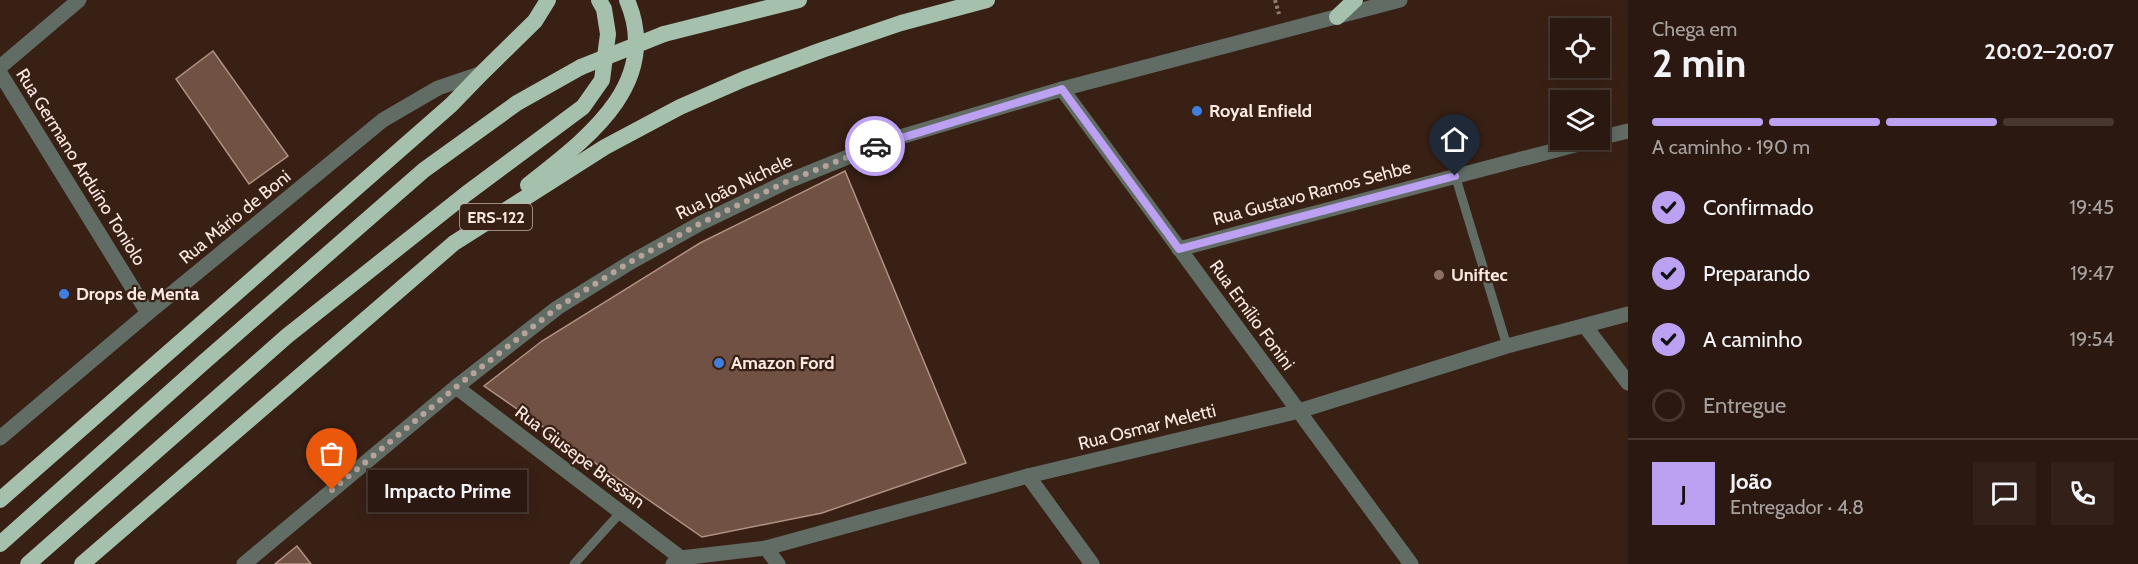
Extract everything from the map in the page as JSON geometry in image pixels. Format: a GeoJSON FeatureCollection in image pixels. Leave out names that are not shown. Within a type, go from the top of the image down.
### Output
{"type":"FeatureCollection","features":[{"type":"Feature","properties":{"kind":"highway"},"geometry":{"type":"LineString","coordinates":[[0,500],[452,105],[536,21],[548,0]]}},
{"type":"Feature","properties":{"kind":"highway"},"geometry":{"type":"LineString","coordinates":[[28,564],[287,336],[466,194],[583,107],[602,80],[608,34],[599,0]]}},
{"type":"Feature","properties":{"kind":"highway"},"geometry":{"type":"LineString","coordinates":[[454,243],[582,143],[624,92],[634,65],[636,24],[627,0]]}},
{"type":"Feature","properties":{"kind":"highway"},"geometry":{"type":"LineString","coordinates":[[0,544],[204,362],[424,171],[517,104],[581,67],[664,34],[799,0]]}},
{"type":"Feature","properties":{"kind":"highway","name":"ERS-122"},"geometry":{"type":"LineString","coordinates":[[82,564],[454,243],[605,147],[744,79],[901,23],[987,0]]}},
{"type":"Feature","properties":{"kind":"highway"},"geometry":{"type":"LineString","coordinates":[[1337,17],[1355,0]]}},
{"type":"Feature","properties":{"kind":"street"},"geometry":{"type":"LineString","coordinates":[[0,67],[79,0]]}},
{"type":"Feature","properties":{"kind":"street","name":"Rua João Nichele"},"geometry":{"type":"LineString","coordinates":[[244,564],[456,387],[557,308],[630,262],[754,197],[890,140],[1062,89],[1400,0]]}},
{"type":"Feature","properties":{"kind":"street","name":"Rua Germano Arduíno Toniolo"},"geometry":{"type":"LineString","coordinates":[[0,73],[148,313]]}},
{"type":"Feature","properties":{"kind":"street","name":"Rua Mário de Boni"},"geometry":{"type":"LineString","coordinates":[[0,438],[383,120],[438,88],[482,73]]}},
{"type":"Feature","properties":{"kind":"street","name":"Rua Emílio Fonini"},"geometry":{"type":"LineString","coordinates":[[1062,89],[1411,564]]}},
{"type":"Feature","properties":{"kind":"street"},"geometry":{"type":"LineString","coordinates":[[1610,135],[1628,130]]}},
{"type":"Feature","properties":{"kind":"street","name":"Rua Gustavo Ramos Sehbe"},"geometry":{"type":"LineString","coordinates":[[1179,249],[1555,150]]}},
{"type":"Feature","properties":{"kind":"street","name":"Rua Osmar Meletti"},"geometry":{"type":"LineString","coordinates":[[677,561],[766,548],[1028,476],[1299,411],[1506,346],[1628,314]]}},
{"type":"Feature","properties":{"kind":"street"},"geometry":{"type":"LineString","coordinates":[[1585,326],[1628,383]]}},
{"type":"Feature","properties":{"kind":"street","name":"Rua Giusepe Bressan"},"geometry":{"type":"LineString","coordinates":[[456,387],[621,513],[677,561]]}},
{"type":"Feature","properties":{"kind":"street"},"geometry":{"type":"LineString","coordinates":[[1028,476],[1092,564]]}},
{"type":"Feature","properties":{"kind":"street"},"geometry":{"type":"LineString","coordinates":[[766,548],[778,564]]}},
{"type":"Feature","properties":{"kind":"lane"},"geometry":{"type":"LineString","coordinates":[[1455,176],[1506,346]]}},
{"type":"Feature","properties":{"kind":"lane"},"geometry":{"type":"LineString","coordinates":[[574,564],[621,513]]}},
{"type":"Feature","properties":{"kind":"building"},"geometry":{"type":"Polygon","coordinates":[[[213,51],[288,156],[249,184],[176,79],[213,51]]]}},
{"type":"Feature","properties":{"kind":"building","name":"Amazon Ford"},"geometry":{"type":"Polygon","coordinates":[[[845,171],[966,463],[822,513],[702,537],[484,386],[542,341],[700,243],[845,171]]]}},
{"type":"Feature","properties":{"kind":"building"},"geometry":{"type":"Polygon","coordinates":[[[297,546],[311,564],[275,564],[297,546]]]}},
{"type":"Feature","properties":{"kind":"way so far"},"geometry":{"type":"LineString","coordinates":[[332,490],[456,387],[557,308],[630,262],[701,223],[786,182],[875,146]]}},
{"type":"Feature","properties":{"kind":"place","name":"Royal Enfield"},"geometry":{"type":"Point","coordinates":[1197,111]}},
{"type":"Feature","properties":{"kind":"place","name":"Uniftec"},"geometry":{"type":"Point","coordinates":[1439,275]}},
{"type":"Feature","properties":{"kind":"place","name":"Drops de Menta"},"geometry":{"type":"Point","coordinates":[64,294]}},
{"type":"Feature","properties":{"kind":"place","name":"Amazon Ford"},"geometry":{"type":"Point","coordinates":[719,363]}},
{"type":"Feature","properties":{"kind":"place","name":"Impacto Prime"},"geometry":{"type":"Point","coordinates":[332,490]}},
{"type":"Feature","properties":{"kind":"route"},"geometry":{"type":"LineString","coordinates":[[875,146],[1062,89],[1179,249],[1455,176]]}}]}
